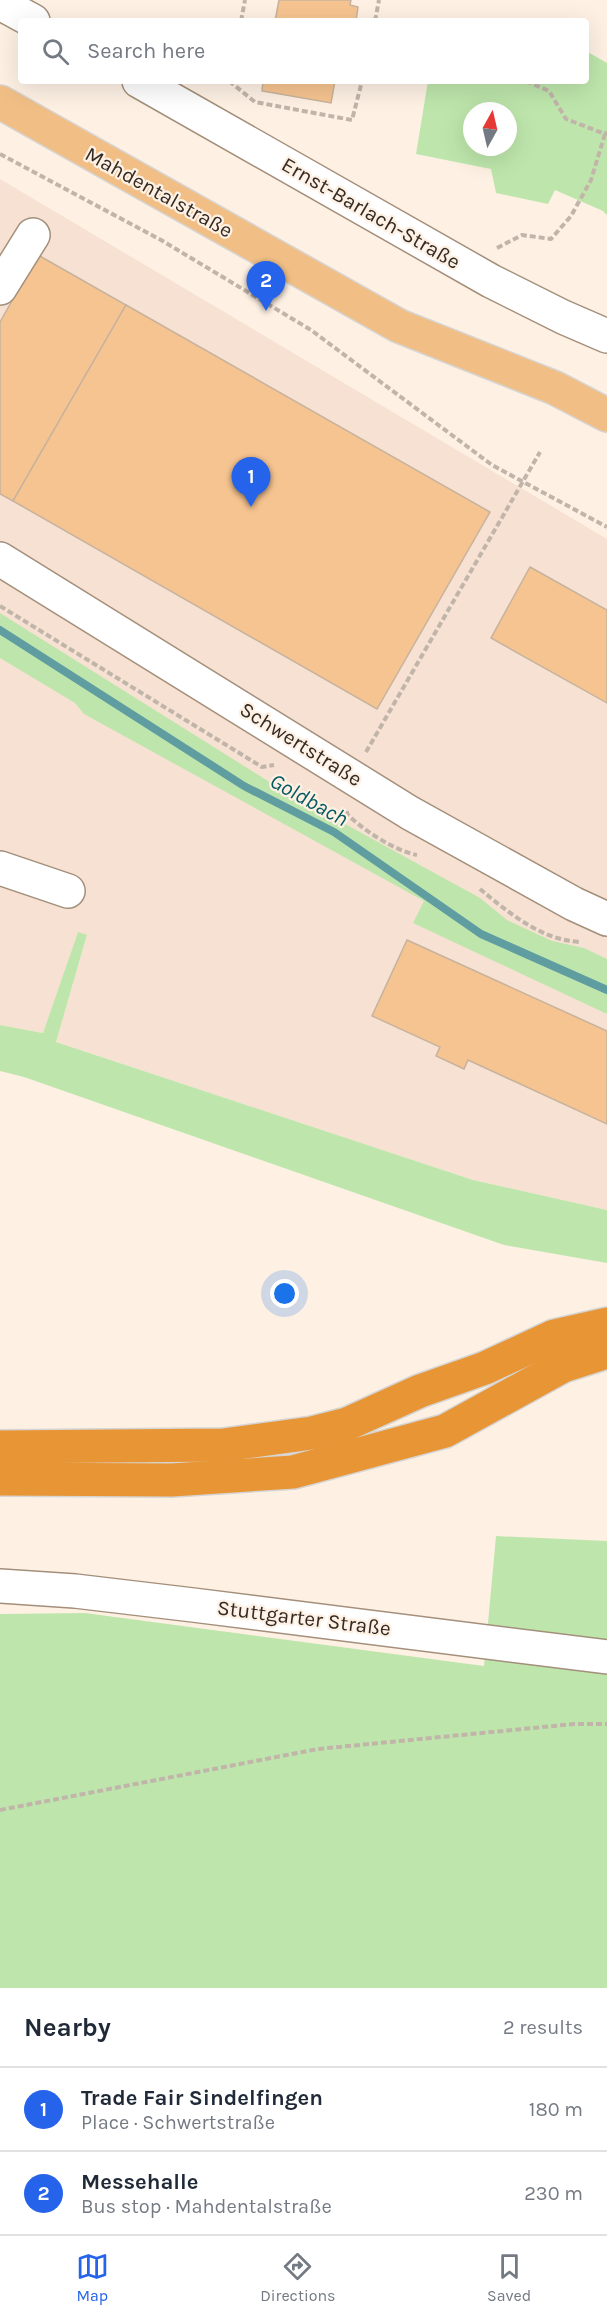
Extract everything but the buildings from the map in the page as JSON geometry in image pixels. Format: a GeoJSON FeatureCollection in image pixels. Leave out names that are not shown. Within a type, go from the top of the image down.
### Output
{"type":"FeatureCollection","features":[{"type":"Feature","properties":{"kind":"highway"},"geometry":{"type":"LineString","coordinates":[[0,1447],[223,1444],[312,1433],[346,1424],[420,1391],[485,1368],[554,1336],[607,1324]]}},
{"type":"Feature","properties":{"kind":"highway"},"geometry":{"type":"LineString","coordinates":[[4,1480],[172,1480],[293,1472],[445,1431],[563,1366],[607,1352]]}},
{"type":"Feature","properties":{"kind":"main road","name":"Mahdentalstraße"},"geometry":{"type":"LineString","coordinates":[[0,102],[399,326],[555,388],[607,415]]}},
{"type":"Feature","properties":{"kind":"street"},"geometry":{"type":"LineString","coordinates":[[0,3],[28,18]]}},
{"type":"Feature","properties":{"kind":"street","name":"Ernst-Barlach-Straße"},"geometry":{"type":"LineString","coordinates":[[145,84],[491,281],[563,318],[607,336]]}},
{"type":"Feature","properties":{"kind":"street"},"geometry":{"type":"LineString","coordinates":[[0,288],[33,235]]}},
{"type":"Feature","properties":{"kind":"street","name":"Schwertstraße"},"geometry":{"type":"LineString","coordinates":[[0,559],[350,791],[448,836],[574,904],[607,919]]}},
{"type":"Feature","properties":{"kind":"street"},"geometry":{"type":"LineString","coordinates":[[0,868],[68,891]]}},
{"type":"Feature","properties":{"kind":"street","name":"Stuttgarter Straße"},"geometry":{"type":"LineString","coordinates":[[0,1586],[113,1595],[607,1657]]}},
{"type":"Feature","properties":{"kind":"path"},"geometry":{"type":"LineString","coordinates":[[242,18],[245,0]]}},
{"type":"Feature","properties":{"kind":"path"},"geometry":{"type":"LineString","coordinates":[[376,18],[379,0]]}},
{"type":"Feature","properties":{"kind":"path"},"geometry":{"type":"LineString","coordinates":[[232,84],[255,102],[352,120],[361,84]]}},
{"type":"Feature","properties":{"kind":"path"},"geometry":{"type":"LineString","coordinates":[[496,249],[522,236],[551,239],[571,216],[591,180],[606,133],[566,119],[549,91],[533,84]]}},
{"type":"Feature","properties":{"kind":"path"},"geometry":{"type":"LineString","coordinates":[[0,154],[161,240],[311,330],[492,465],[607,527]]}},
{"type":"Feature","properties":{"kind":"path"},"geometry":{"type":"LineString","coordinates":[[426,856],[407,853],[359,826],[347,814],[350,791],[540,453]]}},
{"type":"Feature","properties":{"kind":"path"},"geometry":{"type":"LineString","coordinates":[[0,606],[262,767],[281,764]]}},
{"type":"Feature","properties":{"kind":"path"},"geometry":{"type":"LineString","coordinates":[[0,1810],[318,1749],[574,1724],[607,1724]]}},
{"type":"Feature","properties":{"kind":"shaded area"},"geometry":{"type":"Polygon","coordinates":[[[0,179],[607,539],[607,1210],[473,1180],[56,1042],[87,936],[78,932],[43,1033],[0,1025],[0,179]]]}},
{"type":"Feature","properties":{"kind":"green space"},"geometry":{"type":"Polygon","coordinates":[[[589,53],[607,63],[607,215],[603,211],[555,190],[548,204],[496,193],[491,169],[416,154],[428,84],[589,84],[589,53]]]}},
{"type":"Feature","properties":{"kind":"green space"},"geometry":{"type":"Polygon","coordinates":[[[0,613],[276,786],[480,898],[507,920],[552,941],[584,948],[607,959],[607,1014],[413,923],[424,901],[84,714],[75,703],[0,658],[0,613]]]}},
{"type":"Feature","properties":{"kind":"green space"},"geometry":{"type":"Polygon","coordinates":[[[78,932],[87,935],[56,1042],[473,1180],[607,1210],[607,1263],[504,1245],[24,1077],[0,1071],[0,1025],[43,1033],[78,932]]]}},
{"type":"Feature","properties":{"kind":"green space"},"geometry":{"type":"Polygon","coordinates":[[[496,1536],[607,1541],[607,1988],[0,1988],[0,1614],[85,1613],[484,1666],[496,1536]]]}},
{"type":"Feature","properties":{"kind":"waterway","name":"Goldbach"},"geometry":{"type":"LineString","coordinates":[[0,630],[244,786],[334,832],[481,934],[607,990]]}},
{"type":"Feature","properties":{"kind":"place","name":"Messehalle"},"geometry":{"type":"Point","coordinates":[266,311]}},
{"type":"Feature","properties":{"kind":"place","name":"Trade Fair Sindelfingen"},"geometry":{"type":"Point","coordinates":[251,507]}}]}
